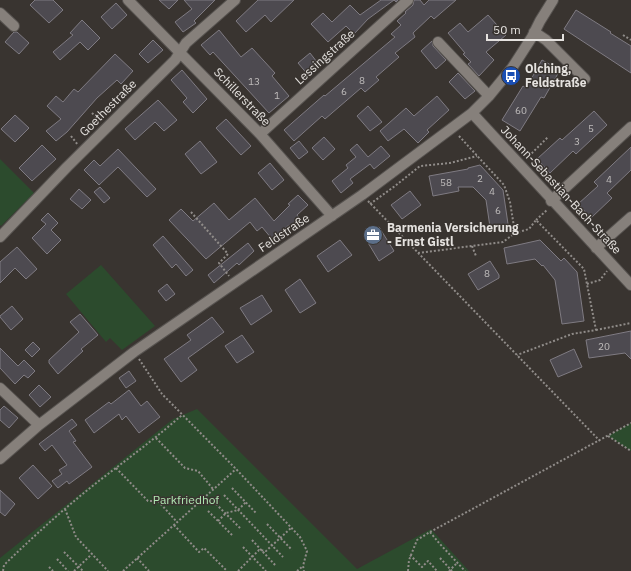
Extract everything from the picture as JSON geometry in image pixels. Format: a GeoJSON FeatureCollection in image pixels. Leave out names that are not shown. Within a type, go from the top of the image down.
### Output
{"type":"FeatureCollection","features":[{"type":"Feature","properties":{"kind":"street","name":"Schillerstraße"},"geometry":{"type":"LineString","coordinates":[[128,0],[180,51],[260,134],[332,216]]}},
{"type":"Feature","properties":{"kind":"street","name":"Goethestraße"},"geometry":{"type":"LineString","coordinates":[[0,237],[67,167],[175,60],[186,43],[235,0]]}},
{"type":"Feature","properties":{"kind":"street","name":"Lessingstraße"},"geometry":{"type":"LineString","coordinates":[[260,134],[408,0]]}},
{"type":"Feature","properties":{"kind":"street","name":"Feldstraße"},"geometry":{"type":"LineString","coordinates":[[0,458],[39,425],[134,352],[362,195],[472,113],[489,96],[512,68],[553,0]]}},
{"type":"Feature","properties":{"kind":"street"},"geometry":{"type":"LineString","coordinates":[[0,13],[14,26]]}},
{"type":"Feature","properties":{"kind":"street"},"geometry":{"type":"LineString","coordinates":[[534,32],[546,40],[585,79]]}},
{"type":"Feature","properties":{"kind":"street"},"geometry":{"type":"LineString","coordinates":[[438,42],[489,96]]}},
{"type":"Feature","properties":{"kind":"street","name":"Johann-Sebastian-Bach-Straße"},"geometry":{"type":"LineString","coordinates":[[472,113],[631,285]]}},
{"type":"Feature","properties":{"kind":"street"},"geometry":{"type":"LineString","coordinates":[[553,202],[631,127]]}},
{"type":"Feature","properties":{"kind":"street"},"geometry":{"type":"LineString","coordinates":[[596,248],[631,217]]}},
{"type":"Feature","properties":{"kind":"street"},"geometry":{"type":"LineString","coordinates":[[0,388],[39,425]]}},
{"type":"Feature","properties":{"kind":"path"},"geometry":{"type":"LineString","coordinates":[[623,35],[631,40]]}},
{"type":"Feature","properties":{"kind":"path"},"geometry":{"type":"LineString","coordinates":[[452,128],[504,185],[510,202],[515,233]]}},
{"type":"Feature","properties":{"kind":"path"},"geometry":{"type":"LineString","coordinates":[[520,165],[548,137]]}},
{"type":"Feature","properties":{"kind":"path"},"geometry":{"type":"LineString","coordinates":[[370,204],[420,166],[450,163],[477,156]]}},
{"type":"Feature","properties":{"kind":"path"},"geometry":{"type":"LineString","coordinates":[[362,195],[600,441]]}},
{"type":"Feature","properties":{"kind":"path"},"geometry":{"type":"LineString","coordinates":[[418,253],[503,242],[515,233],[529,229],[553,202]]}},
{"type":"Feature","properties":{"kind":"path"},"geometry":{"type":"LineString","coordinates":[[191,212],[228,254],[219,263],[235,283]]}},
{"type":"Feature","properties":{"kind":"path"},"geometry":{"type":"LineString","coordinates":[[536,220],[584,269],[596,330]]}},
{"type":"Feature","properties":{"kind":"path"},"geometry":{"type":"LineString","coordinates":[[472,246],[476,256]]}},
{"type":"Feature","properties":{"kind":"path"},"geometry":{"type":"LineString","coordinates":[[587,284],[600,280],[612,265]]}},
{"type":"Feature","properties":{"kind":"path"},"geometry":{"type":"LineString","coordinates":[[517,355],[572,334],[631,323]]}},
{"type":"Feature","properties":{"kind":"path"},"geometry":{"type":"LineString","coordinates":[[134,352],[162,394],[300,537],[307,551],[303,566],[304,571]]}},
{"type":"Feature","properties":{"kind":"path"},"geometry":{"type":"LineString","coordinates":[[3,571],[4,565],[51,520],[156,438],[182,415]]}},
{"type":"Feature","properties":{"kind":"path"},"geometry":{"type":"LineString","coordinates":[[408,571],[410,555],[417,540],[631,423]]}},
{"type":"Feature","properties":{"kind":"path"},"geometry":{"type":"LineString","coordinates":[[608,436],[631,452]]}},
{"type":"Feature","properties":{"kind":"path"},"geometry":{"type":"LineString","coordinates":[[156,438],[185,468],[198,471],[213,489]]}},
{"type":"Feature","properties":{"kind":"path"},"geometry":{"type":"LineString","coordinates":[[116,468],[148,501],[158,501],[177,522]]}},
{"type":"Feature","properties":{"kind":"path"},"geometry":{"type":"LineString","coordinates":[[123,571],[236,469]]}},
{"type":"Feature","properties":{"kind":"path"},"geometry":{"type":"LineString","coordinates":[[232,488],[256,513]]}},
{"type":"Feature","properties":{"kind":"path"},"geometry":{"type":"LineString","coordinates":[[224,495],[283,557]]}},
{"type":"Feature","properties":{"kind":"path"},"geometry":{"type":"LineString","coordinates":[[218,520],[226,514],[238,510],[246,502]]}},
{"type":"Feature","properties":{"kind":"path"},"geometry":{"type":"LineString","coordinates":[[216,504],[240,529]]}},
{"type":"Feature","properties":{"kind":"path"},"geometry":{"type":"LineString","coordinates":[[65,509],[76,537],[108,571]]}},
{"type":"Feature","properties":{"kind":"path"},"geometry":{"type":"LineString","coordinates":[[208,511],[232,536]]}},
{"type":"Feature","properties":{"kind":"path"},"geometry":{"type":"LineString","coordinates":[[267,524],[292,550]]}},
{"type":"Feature","properties":{"kind":"path"},"geometry":{"type":"LineString","coordinates":[[174,525],[200,552],[204,548],[227,571]]}},
{"type":"Feature","properties":{"kind":"path"},"geometry":{"type":"LineString","coordinates":[[238,571],[259,550],[266,551],[291,528]]}},
{"type":"Feature","properties":{"kind":"path"},"geometry":{"type":"LineString","coordinates":[[430,532],[465,571]]}},
{"type":"Feature","properties":{"kind":"path"},"geometry":{"type":"LineString","coordinates":[[252,540],[276,566]]}},
{"type":"Feature","properties":{"kind":"path"},"geometry":{"type":"LineString","coordinates":[[243,547],[266,571]]}},
{"type":"Feature","properties":{"kind":"path"},"geometry":{"type":"LineString","coordinates":[[64,552],[83,571]]}},
{"type":"Feature","properties":{"kind":"path"},"geometry":{"type":"LineString","coordinates":[[74,571],[92,554]]}},
{"type":"Feature","properties":{"kind":"path"},"geometry":{"type":"LineString","coordinates":[[410,555],[422,567],[428,561],[438,571]]}},
{"type":"Feature","properties":{"kind":"path"},"geometry":{"type":"LineString","coordinates":[[137,558],[149,571]]}},
{"type":"Feature","properties":{"kind":"path"},"geometry":{"type":"LineString","coordinates":[[440,558],[451,570],[457,563]]}},
{"type":"Feature","properties":{"kind":"path"},"geometry":{"type":"LineString","coordinates":[[57,559],[68,571]]}},
{"type":"Feature","properties":{"kind":"path"},"geometry":{"type":"LineString","coordinates":[[298,571],[303,566]]}},
{"type":"Feature","properties":{"kind":"path"},"geometry":{"type":"LineString","coordinates":[[49,567],[53,571]]}},
{"type":"Feature","properties":{"kind":"green space"},"geometry":{"type":"Polygon","coordinates":[[[0,159],[34,193],[1,226],[0,225],[0,159]]]}},
{"type":"Feature","properties":{"kind":"green space"},"geometry":{"type":"Polygon","coordinates":[[[101,265],[155,326],[122,350],[110,338],[106,342],[66,294],[101,265]]]}},
{"type":"Feature","properties":{"kind":"green space","name":"Parkfriedhof"},"geometry":{"type":"Polygon","coordinates":[[[197,409],[357,569],[431,529],[469,571],[0,571],[0,558],[173,419],[197,409]]]}},
{"type":"Feature","properties":{"kind":"green space"},"geometry":{"type":"Polygon","coordinates":[[[631,423],[631,451],[608,436],[631,423]]]}},
{"type":"Feature","properties":{"kind":"building"},"geometry":{"type":"Polygon","coordinates":[[[35,0],[53,0],[63,10],[49,23],[30,5],[35,0]]]}},
{"type":"Feature","properties":{"kind":"building"},"geometry":{"type":"Polygon","coordinates":[[[159,0],[178,0],[169,9],[159,0]]]}},
{"type":"Feature","properties":{"kind":"building"},"geometry":{"type":"Polygon","coordinates":[[[184,0],[215,0],[194,21],[196,23],[183,32],[175,22],[192,9],[184,0]]]}},
{"type":"Feature","properties":{"kind":"building"},"geometry":{"type":"Polygon","coordinates":[[[258,0],[294,0],[271,22],[265,15],[246,32],[236,21],[258,0]]]}},
{"type":"Feature","properties":{"kind":"building"},"geometry":{"type":"Polygon","coordinates":[[[381,0],[394,0],[368,19],[354,34],[346,26],[328,42],[311,24],[323,13],[332,22],[350,5],[360,15],[381,0]]]}},
{"type":"Feature","properties":{"kind":"building"},"geometry":{"type":"Polygon","coordinates":[[[414,0],[420,0],[424,5],[429,0],[456,0],[434,19],[431,16],[413,33],[415,37],[395,53],[399,57],[376,77],[379,80],[365,92],[361,88],[325,119],[322,116],[294,141],[284,130],[395,37],[391,34],[401,25],[397,21],[413,5],[414,0]]]}},
{"type":"Feature","properties":{"kind":"building"},"geometry":{"type":"Polygon","coordinates":[[[116,3],[127,15],[112,29],[101,17],[116,3]]]}},
{"type":"Feature","properties":{"kind":"building"},"geometry":{"type":"Polygon","coordinates":[[[576,10],[631,46],[631,73],[564,29],[576,10]]]}},
{"type":"Feature","properties":{"kind":"building"},"geometry":{"type":"Polygon","coordinates":[[[488,15],[506,35],[486,52],[494,60],[479,76],[468,64],[471,62],[463,54],[465,53],[448,33],[460,23],[468,32],[488,15]]]}},
{"type":"Feature","properties":{"kind":"building"},"geometry":{"type":"Polygon","coordinates":[[[82,20],[100,38],[88,50],[80,42],[60,60],[53,52],[73,35],[70,33],[82,20]]]}},
{"type":"Feature","properties":{"kind":"building"},"geometry":{"type":"Polygon","coordinates":[[[219,30],[241,57],[252,48],[275,73],[272,76],[289,96],[269,113],[213,52],[210,55],[201,45],[219,30]]]}},
{"type":"Feature","properties":{"kind":"building"},"geometry":{"type":"Polygon","coordinates":[[[14,32],[17,32],[29,43],[19,54],[5,42],[14,32]]]}},
{"type":"Feature","properties":{"kind":"building"},"geometry":{"type":"Polygon","coordinates":[[[153,40],[163,50],[148,63],[139,54],[153,40]]]}},
{"type":"Feature","properties":{"kind":"building"},"geometry":{"type":"Polygon","coordinates":[[[432,41],[433,46],[446,60],[436,69],[421,51],[432,41]]]}},
{"type":"Feature","properties":{"kind":"building"},"geometry":{"type":"Polygon","coordinates":[[[310,53],[320,66],[309,76],[298,63],[310,53]]]}},
{"type":"Feature","properties":{"kind":"building"},"geometry":{"type":"Polygon","coordinates":[[[115,54],[133,71],[121,84],[117,80],[97,98],[67,132],[56,141],[46,131],[61,119],[47,106],[56,96],[63,102],[74,89],[78,92],[115,54]]]}},
{"type":"Feature","properties":{"kind":"building"},"geometry":{"type":"Polygon","coordinates":[[[542,60],[560,70],[544,98],[541,97],[520,131],[502,120],[523,86],[526,88],[542,60]]]}},
{"type":"Feature","properties":{"kind":"building"},"geometry":{"type":"Polygon","coordinates":[[[182,70],[207,99],[193,113],[183,102],[187,98],[171,80],[182,70]]]}},
{"type":"Feature","properties":{"kind":"building"},"geometry":{"type":"Polygon","coordinates":[[[458,73],[475,91],[465,99],[449,82],[458,73]]]}},
{"type":"Feature","properties":{"kind":"building"},"geometry":{"type":"Polygon","coordinates":[[[437,96],[449,110],[427,130],[429,132],[418,143],[404,129],[388,141],[380,131],[406,108],[414,116],[437,96]]]}},
{"type":"Feature","properties":{"kind":"building"},"geometry":{"type":"Polygon","coordinates":[[[158,100],[177,120],[164,131],[155,122],[135,140],[125,129],[158,100]]]}},
{"type":"Feature","properties":{"kind":"building"},"geometry":{"type":"Polygon","coordinates":[[[368,106],[382,122],[370,131],[357,116],[368,106]]]}},
{"type":"Feature","properties":{"kind":"building"},"geometry":{"type":"Polygon","coordinates":[[[594,111],[607,125],[576,154],[573,151],[550,173],[537,159],[560,138],[562,140],[594,111]]]}},
{"type":"Feature","properties":{"kind":"building"},"geometry":{"type":"Polygon","coordinates":[[[15,115],[29,128],[15,142],[1,129],[15,115]]]}},
{"type":"Feature","properties":{"kind":"building"},"geometry":{"type":"Polygon","coordinates":[[[226,119],[251,146],[241,155],[216,128],[226,119]]]}},
{"type":"Feature","properties":{"kind":"building"},"geometry":{"type":"Polygon","coordinates":[[[324,137],[335,149],[323,160],[312,148],[324,137]]]}},
{"type":"Feature","properties":{"kind":"building"},"geometry":{"type":"Polygon","coordinates":[[[200,141],[217,162],[201,174],[185,154],[200,141]]]}},
{"type":"Feature","properties":{"kind":"building"},"geometry":{"type":"Polygon","coordinates":[[[299,141],[308,152],[299,159],[290,148],[299,141]]]}},
{"type":"Feature","properties":{"kind":"building"},"geometry":{"type":"Polygon","coordinates":[[[357,144],[368,157],[381,146],[390,156],[374,169],[370,164],[350,179],[353,183],[341,193],[332,181],[348,168],[346,165],[356,157],[350,150],[357,144]]]}},
{"type":"Feature","properties":{"kind":"building"},"geometry":{"type":"Polygon","coordinates":[[[42,145],[56,159],[32,181],[19,168],[42,145]]]}},
{"type":"Feature","properties":{"kind":"building"},"geometry":{"type":"Polygon","coordinates":[[[631,147],[631,170],[607,193],[612,198],[591,218],[578,204],[598,186],[594,182],[631,147]]]}},
{"type":"Feature","properties":{"kind":"building"},"geometry":{"type":"Polygon","coordinates":[[[118,149],[156,189],[147,197],[118,167],[99,185],[84,170],[94,160],[100,166],[118,149]]]}},
{"type":"Feature","properties":{"kind":"building"},"geometry":{"type":"Polygon","coordinates":[[[270,163],[284,180],[272,190],[258,173],[270,163]]]}},
{"type":"Feature","properties":{"kind":"building"},"geometry":{"type":"Polygon","coordinates":[[[480,165],[503,190],[508,224],[490,227],[486,200],[473,187],[458,187],[459,191],[433,196],[429,176],[468,169],[480,165]]]}},
{"type":"Feature","properties":{"kind":"building"},"geometry":{"type":"Polygon","coordinates":[[[100,187],[110,198],[104,203],[94,192],[100,187]]]}},
{"type":"Feature","properties":{"kind":"building"},"geometry":{"type":"Polygon","coordinates":[[[79,189],[91,200],[82,209],[70,199],[79,189]]]}},
{"type":"Feature","properties":{"kind":"building"},"geometry":{"type":"Polygon","coordinates":[[[410,191],[421,205],[402,219],[391,205],[410,191]]]}},
{"type":"Feature","properties":{"kind":"building"},"geometry":{"type":"Polygon","coordinates":[[[298,195],[308,205],[297,215],[299,218],[290,227],[289,225],[272,239],[262,227],[257,231],[250,222],[206,259],[169,220],[181,209],[193,221],[214,203],[229,220],[255,198],[274,221],[290,205],[288,204],[298,195]]]}},
{"type":"Feature","properties":{"kind":"building"},"geometry":{"type":"Polygon","coordinates":[[[48,213],[58,223],[51,230],[61,240],[47,254],[32,238],[46,224],[41,220],[48,213]]]}},
{"type":"Feature","properties":{"kind":"building"},"geometry":{"type":"Polygon","coordinates":[[[379,227],[394,251],[379,261],[364,236],[379,227]]]}},
{"type":"Feature","properties":{"kind":"building"},"geometry":{"type":"Polygon","coordinates":[[[163,236],[193,270],[186,276],[176,264],[172,268],[153,245],[163,236]]]}},
{"type":"Feature","properties":{"kind":"building"},"geometry":{"type":"Polygon","coordinates":[[[340,240],[352,255],[328,272],[317,256],[340,240]]]}},
{"type":"Feature","properties":{"kind":"building"},"geometry":{"type":"Polygon","coordinates":[[[540,240],[561,261],[564,258],[577,272],[584,321],[562,324],[555,280],[543,265],[542,266],[535,259],[507,264],[504,248],[540,240]]]}},
{"type":"Feature","properties":{"kind":"building"},"geometry":{"type":"Polygon","coordinates":[[[248,243],[254,251],[239,265],[237,263],[214,283],[208,275],[248,243]]]}},
{"type":"Feature","properties":{"kind":"building"},"geometry":{"type":"Polygon","coordinates":[[[17,247],[37,269],[26,279],[15,268],[0,283],[0,262],[17,247]]]}},
{"type":"Feature","properties":{"kind":"building"},"geometry":{"type":"Polygon","coordinates":[[[490,261],[499,275],[499,278],[478,290],[468,274],[490,261]]]}},
{"type":"Feature","properties":{"kind":"building"},"geometry":{"type":"Polygon","coordinates":[[[300,279],[316,303],[300,313],[285,290],[300,279]]]}},
{"type":"Feature","properties":{"kind":"building"},"geometry":{"type":"Polygon","coordinates":[[[167,284],[175,294],[166,301],[158,291],[167,284]]]}},
{"type":"Feature","properties":{"kind":"building"},"geometry":{"type":"Polygon","coordinates":[[[262,295],[272,311],[251,325],[240,308],[262,295]]]}},
{"type":"Feature","properties":{"kind":"building"},"geometry":{"type":"Polygon","coordinates":[[[12,306],[23,319],[11,330],[0,316],[12,306]]]}},
{"type":"Feature","properties":{"kind":"building"},"geometry":{"type":"Polygon","coordinates":[[[80,314],[98,335],[81,349],[83,351],[58,374],[49,363],[49,360],[79,332],[70,322],[80,314]]]}},
{"type":"Feature","properties":{"kind":"building"},"geometry":{"type":"Polygon","coordinates":[[[212,317],[224,332],[188,358],[197,370],[181,382],[164,359],[191,340],[187,335],[212,317]]]}},
{"type":"Feature","properties":{"kind":"building"},"geometry":{"type":"Polygon","coordinates":[[[631,331],[631,359],[625,353],[589,358],[586,340],[631,331]]]}},
{"type":"Feature","properties":{"kind":"building"},"geometry":{"type":"Polygon","coordinates":[[[242,335],[254,352],[237,363],[225,346],[242,335]]]}},
{"type":"Feature","properties":{"kind":"building"},"geometry":{"type":"Polygon","coordinates":[[[33,342],[40,349],[32,357],[25,350],[33,342]]]}},
{"type":"Feature","properties":{"kind":"building"},"geometry":{"type":"Polygon","coordinates":[[[0,348],[18,366],[24,360],[35,371],[28,378],[24,375],[15,384],[0,368],[0,348]]]}},
{"type":"Feature","properties":{"kind":"building"},"geometry":{"type":"Polygon","coordinates":[[[574,349],[582,367],[558,377],[550,360],[574,349]]]}},
{"type":"Feature","properties":{"kind":"building"},"geometry":{"type":"Polygon","coordinates":[[[129,371],[136,381],[126,388],[119,378],[129,371]]]}},
{"type":"Feature","properties":{"kind":"building"},"geometry":{"type":"Polygon","coordinates":[[[39,385],[51,397],[40,407],[29,395],[39,385]]]}},
{"type":"Feature","properties":{"kind":"building"},"geometry":{"type":"Polygon","coordinates":[[[129,390],[141,406],[147,401],[160,417],[139,433],[126,416],[122,420],[119,414],[94,433],[85,420],[109,402],[111,404],[129,390]]]}},
{"type":"Feature","properties":{"kind":"building"},"geometry":{"type":"Polygon","coordinates":[[[4,406],[18,418],[9,428],[0,420],[0,410],[4,406]]]}},
{"type":"Feature","properties":{"kind":"building"},"geometry":{"type":"Polygon","coordinates":[[[72,419],[77,425],[69,431],[76,441],[73,442],[92,467],[69,484],[67,481],[58,488],[52,481],[62,474],[59,470],[67,465],[52,445],[45,451],[39,444],[72,419]]]}},
{"type":"Feature","properties":{"kind":"building"},"geometry":{"type":"Polygon","coordinates":[[[33,465],[52,486],[38,499],[19,478],[33,465]]]}},
{"type":"Feature","properties":{"kind":"building"},"geometry":{"type":"Polygon","coordinates":[[[0,490],[15,504],[5,516],[0,512],[0,490]]]}},
{"type":"Feature","properties":{"kind":"place","name":"Olching, Feldstraße"},"geometry":{"type":"Point","coordinates":[511,76]}},
{"type":"Feature","properties":{"kind":"place","name":"Barmenia Versicherung - Ernst Gistl"},"geometry":{"type":"Point","coordinates":[373,235]}}]}
